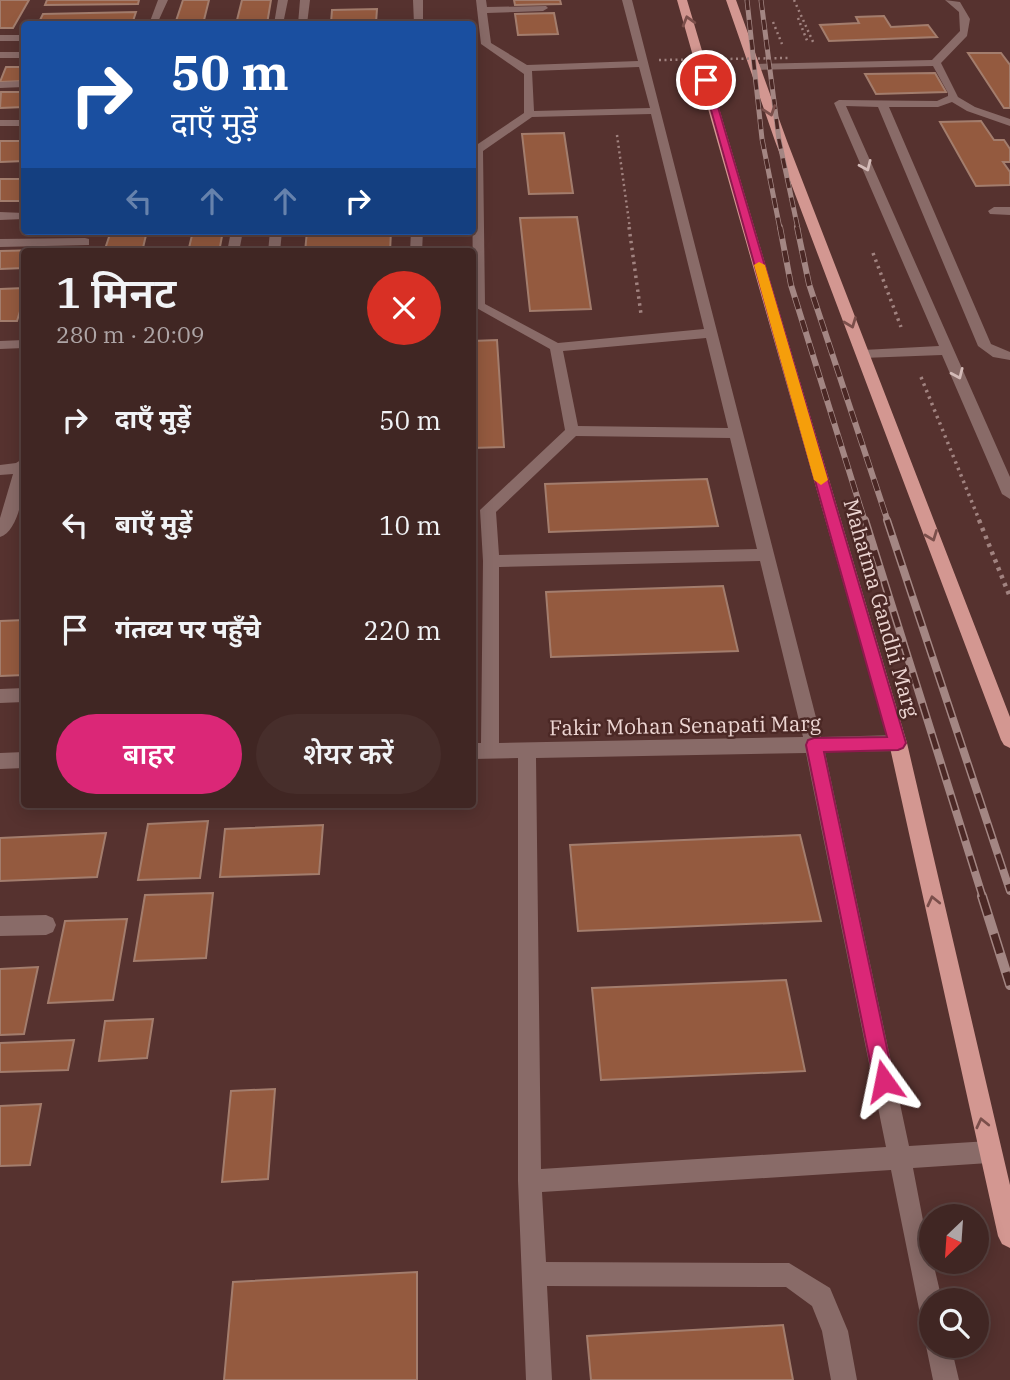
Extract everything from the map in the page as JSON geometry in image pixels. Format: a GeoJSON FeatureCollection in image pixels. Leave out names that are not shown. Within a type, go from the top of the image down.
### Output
{"type":"FeatureCollection","features":[{"type":"Feature","properties":{"kind":"main road","name":"Mahatma Gandhi Marg"},"geometry":{"type":"LineString","coordinates":[[682,0],[898,743],[1010,1237]]}},
{"type":"Feature","properties":{"kind":"main road"},"geometry":{"type":"LineString","coordinates":[[731,0],[1010,740]]}},
{"type":"Feature","properties":{"kind":"street"},"geometry":{"type":"LineString","coordinates":[[154,21],[163,0]]}},
{"type":"Feature","properties":{"kind":"street"},"geometry":{"type":"LineString","coordinates":[[280,21],[284,0]]}},
{"type":"Feature","properties":{"kind":"street"},"geometry":{"type":"LineString","coordinates":[[303,21],[305,0]]}},
{"type":"Feature","properties":{"kind":"street"},"geometry":{"type":"LineString","coordinates":[[418,0],[418,21]]}},
{"type":"Feature","properties":{"kind":"street"},"geometry":{"type":"LineString","coordinates":[[627,0],[814,745],[927,1288]]}},
{"type":"Feature","properties":{"kind":"street"},"geometry":{"type":"LineString","coordinates":[[950,0],[964,12],[965,34],[958,43],[938,57],[936,63],[953,93],[953,98]]}},
{"type":"Feature","properties":{"kind":"street"},"geometry":{"type":"LineString","coordinates":[[529,114],[529,74],[525,68],[486,44],[482,5],[543,8]]}},
{"type":"Feature","properties":{"kind":"street"},"geometry":{"type":"LineString","coordinates":[[0,38],[21,38]]}},
{"type":"Feature","properties":{"kind":"street"},"geometry":{"type":"LineString","coordinates":[[0,68],[3,55],[21,55]]}},
{"type":"Feature","properties":{"kind":"street"},"geometry":{"type":"LineString","coordinates":[[755,67],[936,63]]}},
{"type":"Feature","properties":{"kind":"street"},"geometry":{"type":"LineString","coordinates":[[525,68],[643,64]]}},
{"type":"Feature","properties":{"kind":"street"},"geometry":{"type":"LineString","coordinates":[[0,85],[21,84]]}},
{"type":"Feature","properties":{"kind":"street"},"geometry":{"type":"LineString","coordinates":[[953,98],[938,104],[839,103],[1010,494]]}},
{"type":"Feature","properties":{"kind":"street"},"geometry":{"type":"LineString","coordinates":[[953,98],[971,109],[1010,123]]}},
{"type":"Feature","properties":{"kind":"street"},"geometry":{"type":"LineString","coordinates":[[882,103],[985,346],[998,354],[1010,356]]}},
{"type":"Feature","properties":{"kind":"street"},"geometry":{"type":"LineString","coordinates":[[656,111],[529,114],[477,150],[479,306],[556,347],[711,333]]}},
{"type":"Feature","properties":{"kind":"street"},"geometry":{"type":"LineString","coordinates":[[0,123],[21,123]]}},
{"type":"Feature","properties":{"kind":"street"},"geometry":{"type":"LineString","coordinates":[[994,211],[1010,211]]}},
{"type":"Feature","properties":{"kind":"street"},"geometry":{"type":"LineString","coordinates":[[0,216],[21,216]]}},
{"type":"Feature","properties":{"kind":"street"},"geometry":{"type":"LineString","coordinates":[[0,243],[85,242]]}},
{"type":"Feature","properties":{"kind":"street"},"geometry":{"type":"LineString","coordinates":[[0,345],[21,344]]}},
{"type":"Feature","properties":{"kind":"street"},"geometry":{"type":"LineString","coordinates":[[556,347],[572,431]]}},
{"type":"Feature","properties":{"kind":"street"},"geometry":{"type":"LineString","coordinates":[[863,354],[947,350]]}},
{"type":"Feature","properties":{"kind":"street"},"geometry":{"type":"LineString","coordinates":[[481,751],[491,561],[488,510],[572,431],[736,433]]}},
{"type":"Feature","properties":{"kind":"street"},"geometry":{"type":"LineString","coordinates":[[0,470],[21,466]]}},
{"type":"Feature","properties":{"kind":"street"},"geometry":{"type":"LineString","coordinates":[[0,531],[6,523],[21,475]]}},
{"type":"Feature","properties":{"kind":"street"},"geometry":{"type":"LineString","coordinates":[[491,561],[767,555]]}},
{"type":"Feature","properties":{"kind":"street"},"geometry":{"type":"LineString","coordinates":[[0,696],[21,695]]}},
{"type":"Feature","properties":{"kind":"street","name":"Fakir Mohan Senapati Marg"},"geometry":{"type":"LineString","coordinates":[[481,751],[898,743]]}},
{"type":"Feature","properties":{"kind":"street"},"geometry":{"type":"LineString","coordinates":[[527,750],[530,1181],[539,1380]]}},
{"type":"Feature","properties":{"kind":"street"},"geometry":{"type":"LineString","coordinates":[[0,761],[21,760]]}},
{"type":"Feature","properties":{"kind":"street"},"geometry":{"type":"LineString","coordinates":[[0,926],[46,925]]}},
{"type":"Feature","properties":{"kind":"street"},"geometry":{"type":"LineString","coordinates":[[530,1181],[989,1153]]}},
{"type":"Feature","properties":{"kind":"street"},"geometry":{"type":"LineString","coordinates":[[534,1274],[789,1275],[821,1297],[835,1331],[844,1380]]}},
{"type":"Feature","properties":{"kind":"street"},"geometry":{"type":"LineString","coordinates":[[941,1358],[946,1380]]}},
{"type":"Feature","properties":{"kind":"path"},"geometry":{"type":"LineString","coordinates":[[659,60],[788,58]]}},
{"type":"Feature","properties":{"kind":"path"},"geometry":{"type":"LineString","coordinates":[[613,112],[644,339]]}},
{"type":"Feature","properties":{"kind":"building"},"geometry":{"type":"Polygon","coordinates":[[[0,0],[29,0],[13,28],[0,28],[0,0]]]}},
{"type":"Feature","properties":{"kind":"building"},"geometry":{"type":"Polygon","coordinates":[[[47,0],[139,0],[138,4],[45,5],[47,0]]]}},
{"type":"Feature","properties":{"kind":"building"},"geometry":{"type":"Polygon","coordinates":[[[183,0],[209,0],[204,21],[176,21],[183,0]]]}},
{"type":"Feature","properties":{"kind":"building"},"geometry":{"type":"Polygon","coordinates":[[[242,0],[271,0],[268,21],[237,21],[242,0]]]}},
{"type":"Feature","properties":{"kind":"building"},"geometry":{"type":"Polygon","coordinates":[[[514,0],[560,0],[561,4],[515,5],[514,0]]]}},
{"type":"Feature","properties":{"kind":"building"},"geometry":{"type":"Polygon","coordinates":[[[377,9],[376,21],[331,21],[332,10],[377,9]]]}},
{"type":"Feature","properties":{"kind":"building"},"geometry":{"type":"Polygon","coordinates":[[[136,12],[133,21],[40,21],[43,14],[136,12]]]}},
{"type":"Feature","properties":{"kind":"building"},"geometry":{"type":"Polygon","coordinates":[[[554,13],[558,34],[518,35],[515,14],[554,13]]]}},
{"type":"Feature","properties":{"kind":"building"},"geometry":{"type":"Polygon","coordinates":[[[884,16],[891,27],[928,25],[937,37],[829,41],[820,25],[859,23],[856,17],[884,16]]]}},
{"type":"Feature","properties":{"kind":"building"},"geometry":{"type":"Polygon","coordinates":[[[968,53],[1001,53],[1010,65],[1010,108],[1004,108],[968,53]]]}},
{"type":"Feature","properties":{"kind":"building"},"geometry":{"type":"Polygon","coordinates":[[[6,67],[21,67],[21,81],[0,82],[6,67]]]}},
{"type":"Feature","properties":{"kind":"building"},"geometry":{"type":"Polygon","coordinates":[[[935,73],[946,92],[876,94],[865,74],[935,73]]]}},
{"type":"Feature","properties":{"kind":"building"},"geometry":{"type":"Polygon","coordinates":[[[1,92],[21,92],[21,107],[0,108],[1,92]]]}},
{"type":"Feature","properties":{"kind":"building"},"geometry":{"type":"Polygon","coordinates":[[[981,121],[994,140],[1004,140],[1010,149],[1010,162],[1003,162],[1010,172],[1010,185],[976,186],[940,122],[981,121]]]}},
{"type":"Feature","properties":{"kind":"building"},"geometry":{"type":"Polygon","coordinates":[[[564,133],[573,193],[529,194],[522,134],[564,133]]]}},
{"type":"Feature","properties":{"kind":"building"},"geometry":{"type":"Polygon","coordinates":[[[0,141],[21,141],[21,161],[0,162],[0,141]]]}},
{"type":"Feature","properties":{"kind":"building"},"geometry":{"type":"Polygon","coordinates":[[[0,179],[21,179],[21,201],[0,201],[0,179]]]}},
{"type":"Feature","properties":{"kind":"building"},"geometry":{"type":"Polygon","coordinates":[[[577,217],[591,309],[530,311],[520,218],[577,217]]]}},
{"type":"Feature","properties":{"kind":"building"},"geometry":{"type":"Polygon","coordinates":[[[110,235],[146,235],[143,248],[105,248],[110,235]]]}},
{"type":"Feature","properties":{"kind":"building"},"geometry":{"type":"Polygon","coordinates":[[[192,235],[222,235],[220,248],[189,248],[192,235]]]}},
{"type":"Feature","properties":{"kind":"building"},"geometry":{"type":"Polygon","coordinates":[[[307,235],[391,235],[390,248],[305,248],[307,235]]]}},
{"type":"Feature","properties":{"kind":"building"},"geometry":{"type":"Polygon","coordinates":[[[21,250],[21,268],[0,269],[0,251],[21,250]]]}},
{"type":"Feature","properties":{"kind":"building"},"geometry":{"type":"Polygon","coordinates":[[[21,288],[21,308],[17,321],[0,321],[0,289],[21,288]]]}},
{"type":"Feature","properties":{"kind":"building"},"geometry":{"type":"Polygon","coordinates":[[[497,340],[504,447],[476,448],[476,341],[497,340]]]}},
{"type":"Feature","properties":{"kind":"building"},"geometry":{"type":"Polygon","coordinates":[[[707,479],[718,526],[549,532],[545,484],[707,479]]]}},
{"type":"Feature","properties":{"kind":"building"},"geometry":{"type":"Polygon","coordinates":[[[723,586],[738,651],[551,657],[546,592],[723,586]]]}},
{"type":"Feature","properties":{"kind":"building"},"geometry":{"type":"Polygon","coordinates":[[[21,620],[21,675],[0,676],[0,621],[21,620]]]}},
{"type":"Feature","properties":{"kind":"building"},"geometry":{"type":"Polygon","coordinates":[[[208,821],[200,878],[138,880],[148,824],[208,821]]]}},
{"type":"Feature","properties":{"kind":"building"},"geometry":{"type":"Polygon","coordinates":[[[323,825],[319,874],[220,877],[225,829],[323,825]]]}},
{"type":"Feature","properties":{"kind":"building"},"geometry":{"type":"Polygon","coordinates":[[[106,833],[97,877],[0,881],[0,838],[106,833]]]}},
{"type":"Feature","properties":{"kind":"building"},"geometry":{"type":"Polygon","coordinates":[[[800,835],[821,921],[578,931],[570,845],[800,835]]]}},
{"type":"Feature","properties":{"kind":"building"},"geometry":{"type":"Polygon","coordinates":[[[213,893],[206,958],[134,961],[145,895],[213,893]]]}},
{"type":"Feature","properties":{"kind":"building"},"geometry":{"type":"Polygon","coordinates":[[[127,919],[113,1000],[48,1003],[65,921],[127,919]]]}},
{"type":"Feature","properties":{"kind":"building"},"geometry":{"type":"Polygon","coordinates":[[[38,967],[24,1034],[0,1035],[0,969],[38,967]]]}},
{"type":"Feature","properties":{"kind":"building"},"geometry":{"type":"Polygon","coordinates":[[[786,980],[805,1071],[601,1080],[592,988],[786,980]]]}},
{"type":"Feature","properties":{"kind":"building"},"geometry":{"type":"Polygon","coordinates":[[[153,1019],[147,1058],[99,1061],[105,1021],[153,1019]]]}},
{"type":"Feature","properties":{"kind":"building"},"geometry":{"type":"Polygon","coordinates":[[[74,1040],[68,1070],[0,1072],[0,1043],[74,1040]]]}},
{"type":"Feature","properties":{"kind":"building"},"geometry":{"type":"Polygon","coordinates":[[[275,1089],[268,1179],[222,1182],[231,1091],[275,1089]]]}},
{"type":"Feature","properties":{"kind":"building"},"geometry":{"type":"Polygon","coordinates":[[[41,1104],[30,1165],[0,1166],[0,1106],[41,1104]]]}},
{"type":"Feature","properties":{"kind":"building"},"geometry":{"type":"Polygon","coordinates":[[[417,1272],[417,1380],[224,1380],[233,1282],[417,1272]]]}},
{"type":"Feature","properties":{"kind":"building"},"geometry":{"type":"Polygon","coordinates":[[[783,1325],[793,1380],[591,1380],[587,1336],[783,1325]]]}},
{"type":"Feature","properties":{"kind":"railway"},"geometry":{"type":"LineString","coordinates":[[747,0],[762,139],[780,229]]}},
{"type":"Feature","properties":{"kind":"railway"},"geometry":{"type":"LineString","coordinates":[[761,0],[779,140],[798,229]]}},
{"type":"Feature","properties":{"kind":"railway"},"geometry":{"type":"LineString","coordinates":[[780,227],[791,285],[865,522]]}},
{"type":"Feature","properties":{"kind":"railway"},"geometry":{"type":"LineString","coordinates":[[797,227],[809,284],[888,522]]}},
{"type":"Feature","properties":{"kind":"railway"},"geometry":{"type":"LineString","coordinates":[[865,520],[983,898]]}},
{"type":"Feature","properties":{"kind":"railway"},"geometry":{"type":"LineString","coordinates":[[887,520],[1010,891]]}},
{"type":"Feature","properties":{"kind":"railway"},"geometry":{"type":"LineString","coordinates":[[982,896],[1010,985]]}},
{"type":"Feature","properties":{"kind":"slow traffic"},"geometry":{"type":"LineString","coordinates":[[759,265],[821,480]]}},
{"type":"Feature","properties":{"kind":"route"},"geometry":{"type":"LineString","coordinates":[[706,80],[898,743],[814,745],[884,1081]]}}]}
